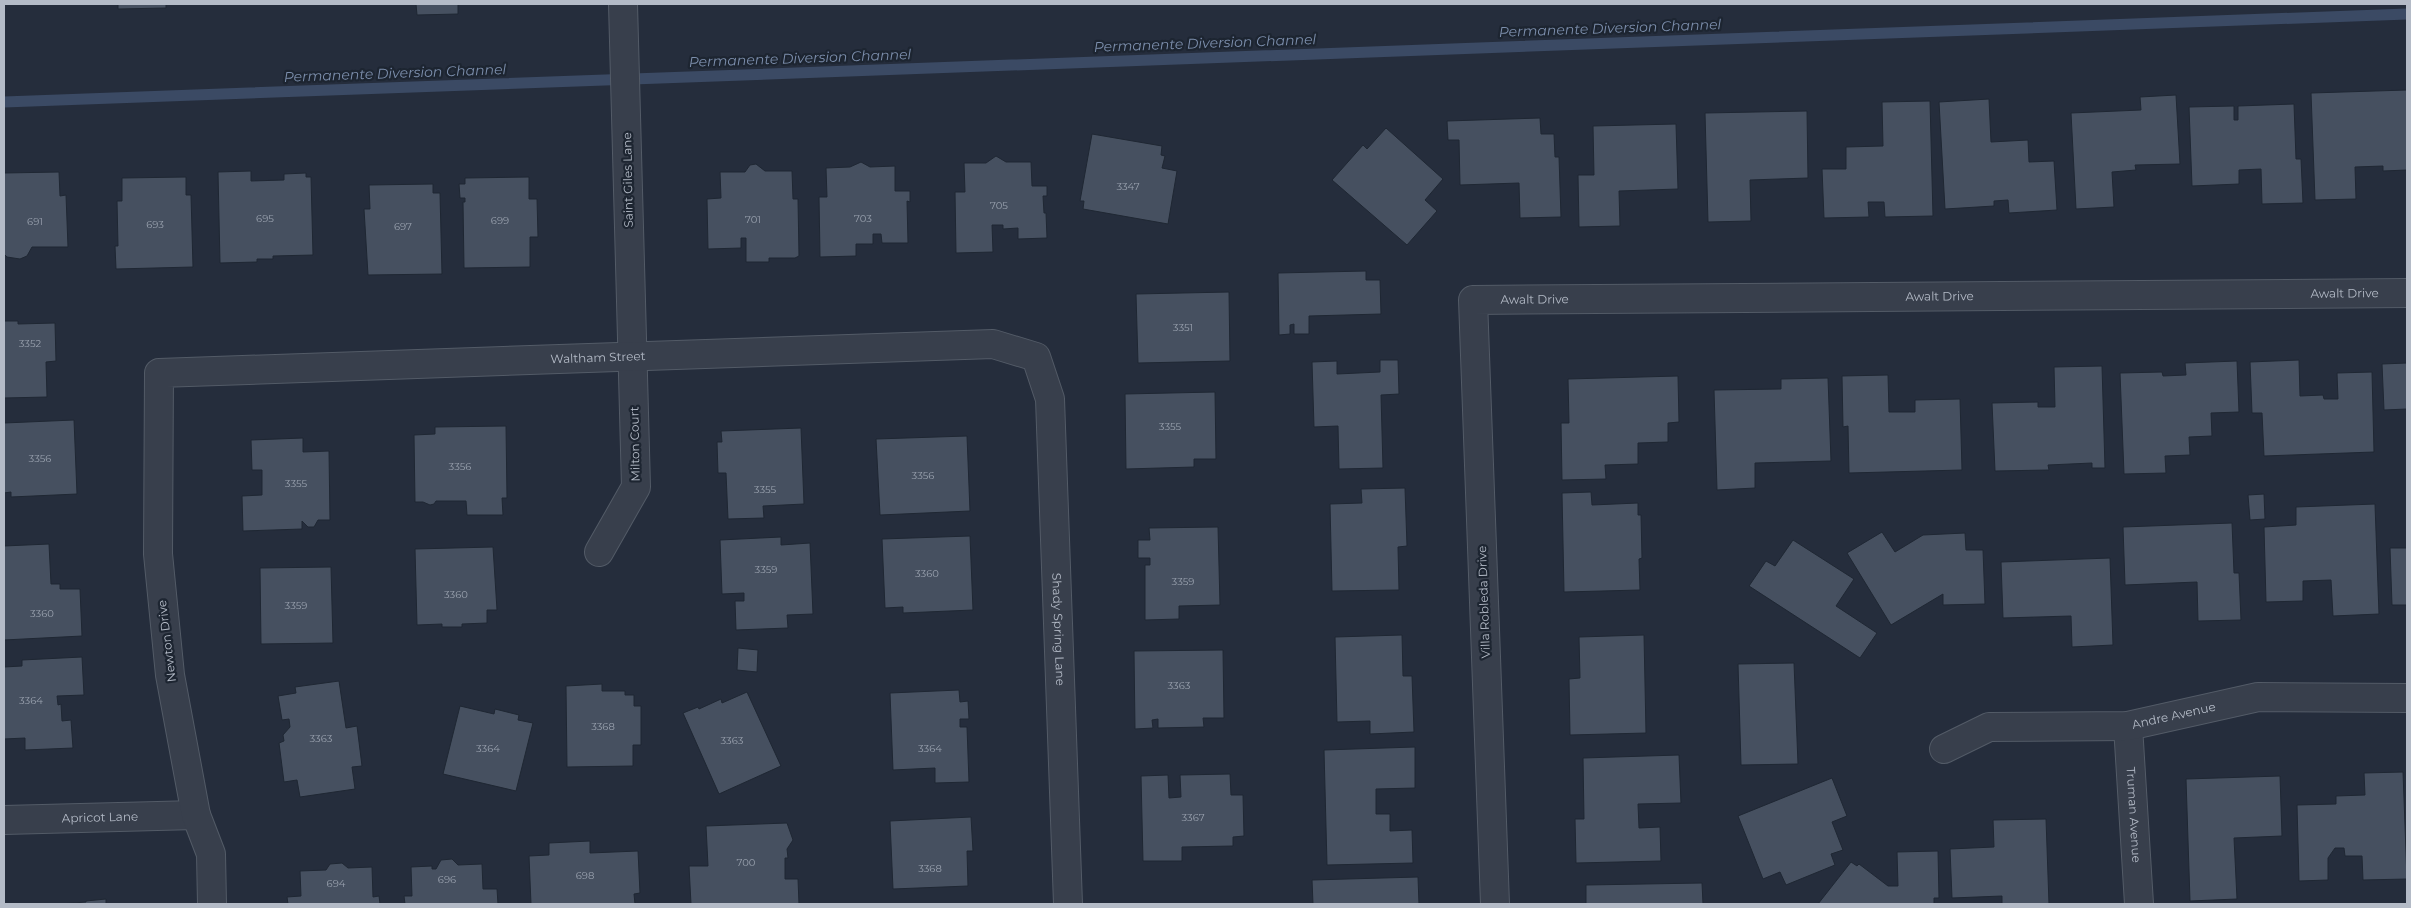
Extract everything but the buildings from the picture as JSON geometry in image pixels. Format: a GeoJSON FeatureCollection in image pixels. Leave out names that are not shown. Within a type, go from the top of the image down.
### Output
{"type":"FeatureCollection","features":[{"type":"Feature","properties":{"kind":"street","name":"Saint Giles Lane"},"geometry":{"type":"LineString","coordinates":[[623,4],[632,357]]}},
{"type":"Feature","properties":{"kind":"street","name":"Awalt Drive"},"geometry":{"type":"LineString","coordinates":[[1473,300],[2407,293]]}},
{"type":"Feature","properties":{"kind":"street","name":"Villa Robleda Drive"},"geometry":{"type":"LineString","coordinates":[[1473,300],[1495,904]]}},
{"type":"Feature","properties":{"kind":"street","name":"Waltham Street"},"geometry":{"type":"LineString","coordinates":[[159,373],[993,344],[1036,357]]}},
{"type":"Feature","properties":{"kind":"street","name":"Milton Court"},"geometry":{"type":"LineString","coordinates":[[599,552],[636,487],[632,357]]}},
{"type":"Feature","properties":{"kind":"street","name":"Shady Spring Lane"},"geometry":{"type":"LineString","coordinates":[[1036,357],[1050,399],[1068,904]]}},
{"type":"Feature","properties":{"kind":"street","name":"Newton Drive"},"geometry":{"type":"LineString","coordinates":[[159,373],[158,554],[170,675],[196,815],[212,854],[212,904]]}},
{"type":"Feature","properties":{"kind":"street","name":"Andre Avenue"},"geometry":{"type":"LineString","coordinates":[[1944,749],[1989,727],[2128,726],[2258,697],[2407,698]]}},
{"type":"Feature","properties":{"kind":"street","name":"Truman Avenue"},"geometry":{"type":"LineString","coordinates":[[2128,726],[2139,904]]}},
{"type":"Feature","properties":{"kind":"street","name":"Apricot Lane"},"geometry":{"type":"LineString","coordinates":[[4,820],[196,815]]}},
{"type":"Feature","properties":{"kind":"waterway","name":"Permanente Diversion Channel"},"geometry":{"type":"LineString","coordinates":[[4,102],[2407,14]]}}]}
